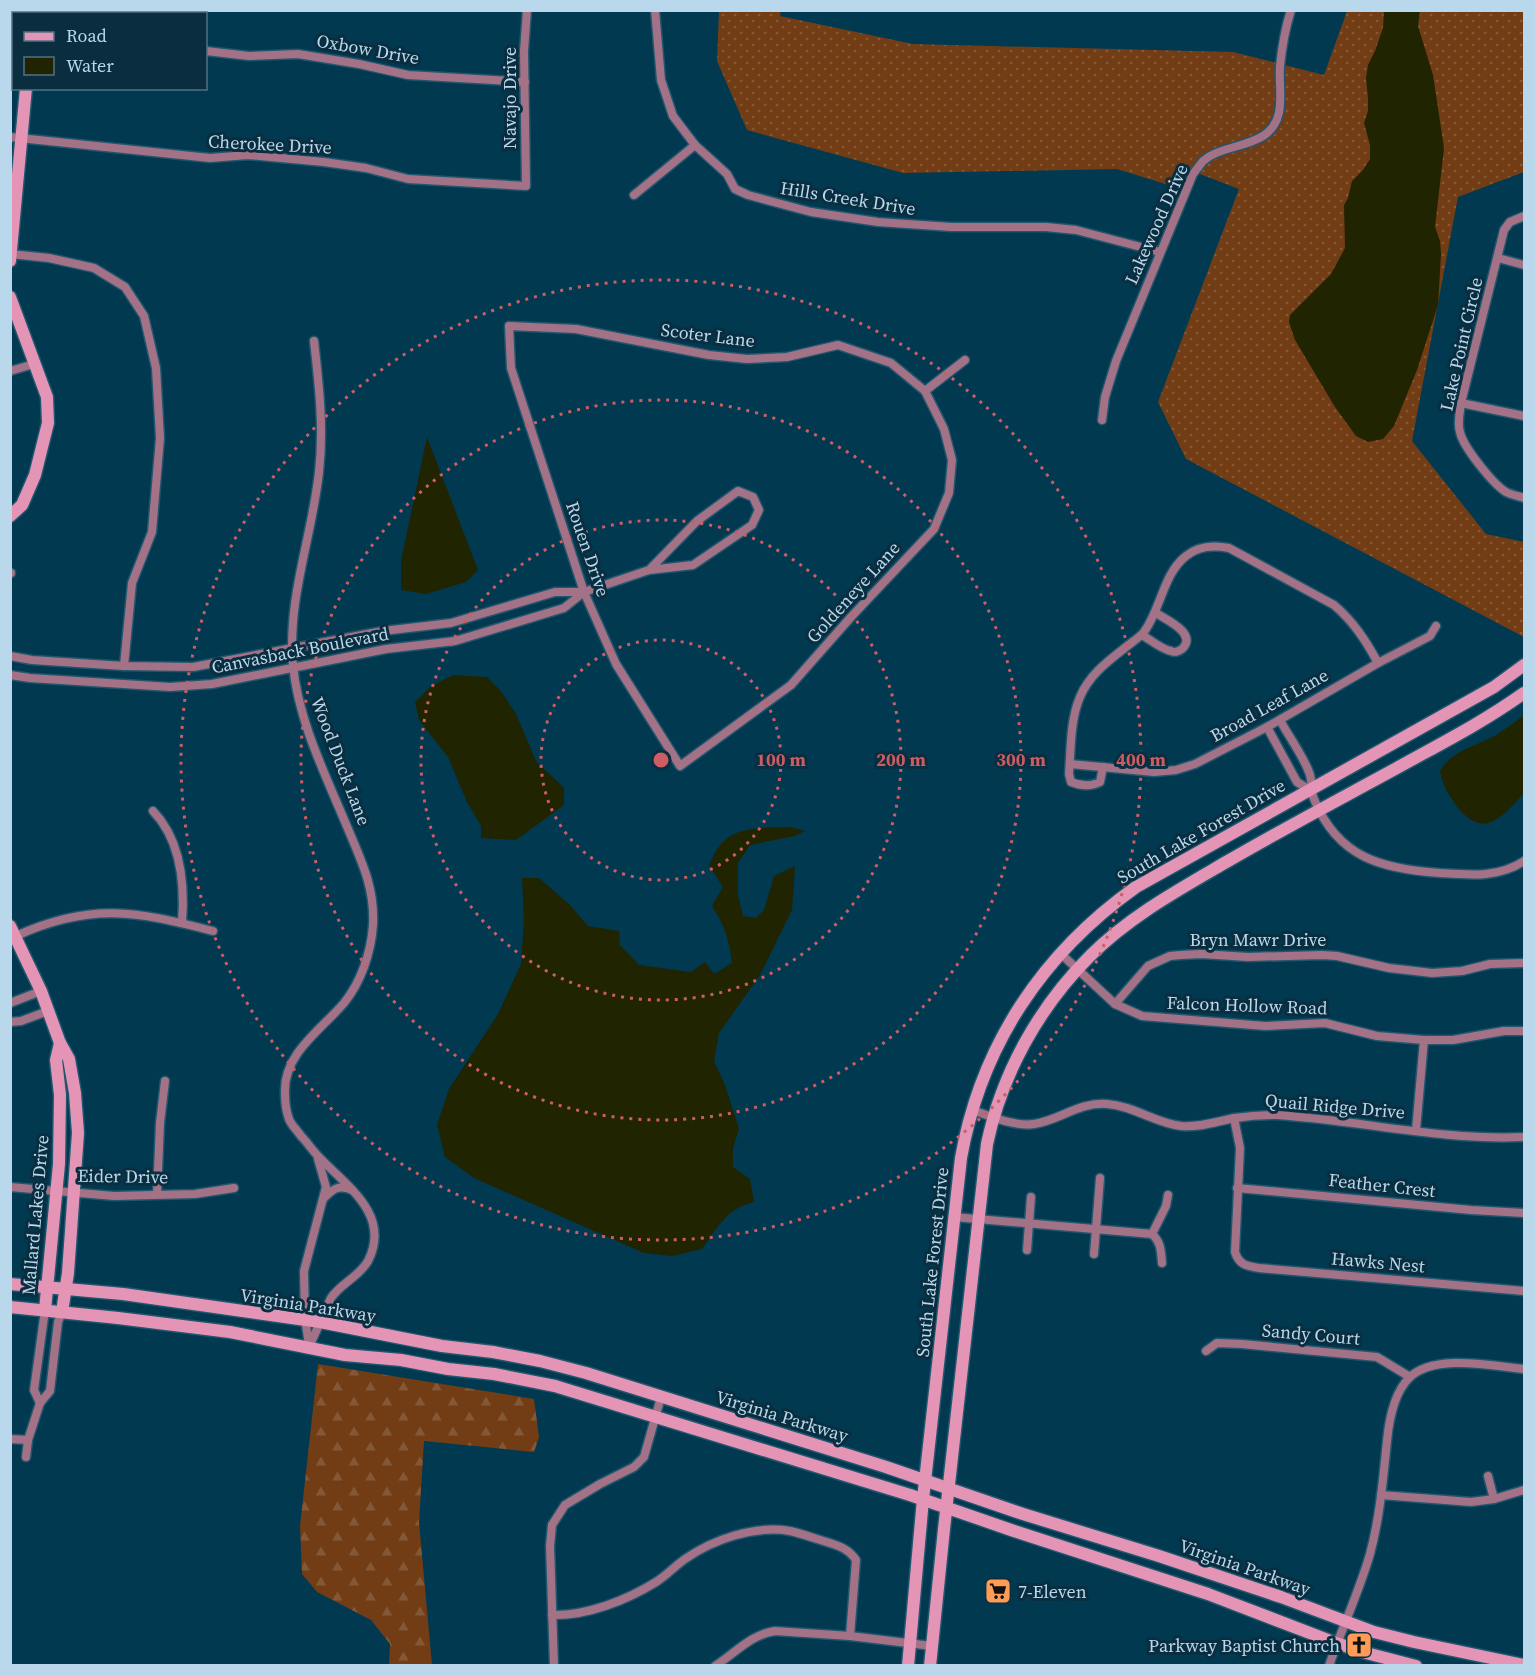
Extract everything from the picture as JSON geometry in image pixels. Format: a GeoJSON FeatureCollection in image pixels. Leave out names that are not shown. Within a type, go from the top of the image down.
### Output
{"type":"FeatureCollection","features":[{"type":"Feature","properties":{"kind":"main road"},"geometry":{"type":"LineString","coordinates":[[10,261],[16,137],[26,90]]}},
{"type":"Feature","properties":{"kind":"main road"},"geometry":{"type":"LineString","coordinates":[[10,297],[47,397],[48,423],[35,475],[22,505],[10,516]]}},
{"type":"Feature","properties":{"kind":"main road","name":"South Lake Forest Drive"},"geometry":{"type":"LineString","coordinates":[[908,1665],[923,1499],[963,1147],[972,1110],[993,1055],[1011,1020],[1030,990],[1060,953],[1094,920],[1136,887],[1494,687],[1524,665]]}},
{"type":"Feature","properties":{"kind":"main road"},"geometry":{"type":"LineString","coordinates":[[930,1665],[987,1144],[994,1116],[1013,1065],[1031,1032],[1059,990],[1078,969],[1107,940],[1146,910],[1251,848],[1462,734],[1524,693]]}},
{"type":"Feature","properties":{"kind":"main road","name":"Mallard Lakes Drive"},"geometry":{"type":"LineString","coordinates":[[13,931],[41,991],[60,1043],[69,1059],[75,1093],[78,1133],[75,1192],[62,1312]]}},
{"type":"Feature","properties":{"kind":"main road","name":"Mallard Lakes Drive"},"geometry":{"type":"LineString","coordinates":[[45,1310],[59,1164],[60,1095],[56,1060],[60,1043]]}},
{"type":"Feature","properties":{"kind":"main road","name":"Virginia Parkway"},"geometry":{"type":"LineString","coordinates":[[10,1284],[65,1288],[305,1319],[442,1346],[540,1361],[661,1396],[926,1481],[1261,1590],[1345,1622],[1398,1638],[1524,1665]]}},
{"type":"Feature","properties":{"kind":"main road","name":"Virginia Parkway"},"geometry":{"type":"LineString","coordinates":[[10,1307],[230,1332],[345,1355],[401,1360],[448,1369],[521,1378],[555,1386],[923,1499],[1208,1594],[1336,1644],[1416,1665]]}},
{"type":"Feature","properties":{"kind":"main road"},"geometry":{"type":"LineString","coordinates":[[1152,1576],[1159,1557]]}},
{"type":"Feature","properties":{"kind":"street","name":"Navajo Drive"},"geometry":{"type":"LineString","coordinates":[[526,186],[527,10]]}},
{"type":"Feature","properties":{"kind":"street","name":"Hills Creek Drive"},"geometry":{"type":"LineString","coordinates":[[655,10],[658,60],[673,116],[695,145],[727,174],[735,189],[760,200],[791,208],[878,222],[951,227],[1046,227],[1076,230],[1160,252]]}},
{"type":"Feature","properties":{"kind":"street","name":"Lakewood Drive"},"geometry":{"type":"LineString","coordinates":[[1102,420],[1105,396],[1116,361],[1187,187],[1203,161],[1218,152],[1263,136],[1272,127],[1281,103],[1280,68],[1284,36],[1291,10]]}},
{"type":"Feature","properties":{"kind":"street","name":"Oxbow Drive"},"geometry":{"type":"LineString","coordinates":[[207,51],[249,56],[298,54],[408,75],[525,82]]}},
{"type":"Feature","properties":{"kind":"street","name":"Cherokee Drive"},"geometry":{"type":"LineString","coordinates":[[16,137],[210,158],[248,155],[324,162],[366,168],[408,179],[526,186]]}},
{"type":"Feature","properties":{"kind":"street"},"geometry":{"type":"LineString","coordinates":[[634,195],[695,145]]}},
{"type":"Feature","properties":{"kind":"street","name":"Lake Point Circle"},"geometry":{"type":"LineString","coordinates":[[1524,216],[1506,225],[1461,403],[1459,430],[1464,442],[1489,476],[1503,489],[1524,498]]}},
{"type":"Feature","properties":{"kind":"street"},"geometry":{"type":"LineString","coordinates":[[11,254],[50,258],[94,268],[125,287],[144,316],[156,368],[160,438],[152,532],[132,583],[124,666]]}},
{"type":"Feature","properties":{"kind":"street"},"geometry":{"type":"LineString","coordinates":[[1498,258],[1524,265]]}},
{"type":"Feature","properties":{"kind":"street","name":"Scoter Lane"},"geometry":{"type":"LineString","coordinates":[[509,326],[576,329],[709,355],[747,359],[787,357],[838,345],[891,363],[925,391]]}},
{"type":"Feature","properties":{"kind":"street","name":"Rouen Drive"},"geometry":{"type":"LineString","coordinates":[[509,326],[511,368],[584,592],[616,664],[680,766]]}},
{"type":"Feature","properties":{"kind":"street","name":"Wood Duck Lane"},"geometry":{"type":"LineString","coordinates":[[309,1347],[336,1291],[361,1271],[371,1252],[374,1232],[368,1210],[355,1192],[317,1156],[290,1121],[284,1090],[287,1075],[299,1050],[345,1002],[358,982],[370,945],[373,925],[369,879],[312,742],[297,691],[293,667],[293,611],[319,471],[322,425],[314,341]]}},
{"type":"Feature","properties":{"kind":"street"},"geometry":{"type":"LineString","coordinates":[[925,391],[965,360]]}},
{"type":"Feature","properties":{"kind":"street"},"geometry":{"type":"LineString","coordinates":[[10,371],[34,364]]}},
{"type":"Feature","properties":{"kind":"street","name":"Goldeneye Lane"},"geometry":{"type":"LineString","coordinates":[[680,766],[791,685],[934,529],[949,493],[952,460],[944,429],[925,391]]}},
{"type":"Feature","properties":{"kind":"street"},"geometry":{"type":"LineString","coordinates":[[1461,403],[1524,416]]}},
{"type":"Feature","properties":{"kind":"street","name":"Canvasback Boulevard"},"geometry":{"type":"LineString","coordinates":[[10,656],[32,660],[124,666],[170,668],[209,666],[383,631],[451,622],[555,592],[584,592],[649,570],[693,565],[752,525],[759,510],[753,497],[738,491],[697,521],[649,570]]}},
{"type":"Feature","properties":{"kind":"street"},"geometry":{"type":"LineString","coordinates":[[1103,767],[1100,782],[1094,785],[1078,785],[1071,782],[1069,774],[1075,714],[1079,698],[1097,671],[1142,635],[1156,613],[1178,564],[1199,548],[1217,546],[1229,548],[1334,605],[1359,630],[1378,663]]}},
{"type":"Feature","properties":{"kind":"street","name":"Canvasback Boulevard"},"geometry":{"type":"LineString","coordinates":[[10,675],[170,687],[212,684],[386,649],[455,640],[564,608],[584,592]]}},
{"type":"Feature","properties":{"kind":"street"},"geometry":{"type":"LineString","coordinates":[[1142,635],[1170,651],[1178,651],[1185,646],[1187,638],[1183,630],[1156,613]]}},
{"type":"Feature","properties":{"kind":"street","name":"Broad Leaf Lane"},"geometry":{"type":"LineString","coordinates":[[1070,764],[1154,772],[1176,770],[1195,764],[1280,720],[1378,663],[1430,636],[1436,626]]}},
{"type":"Feature","properties":{"kind":"street"},"geometry":{"type":"LineString","coordinates":[[1280,720],[1310,774],[1310,790],[1319,811],[1346,845],[1369,860],[1382,865],[1420,872],[1483,875],[1505,871],[1524,861]]}},
{"type":"Feature","properties":{"kind":"street"},"geometry":{"type":"LineString","coordinates":[[1267,727],[1298,782],[1310,790]]}},
{"type":"Feature","properties":{"kind":"street"},"geometry":{"type":"LineString","coordinates":[[153,811],[170,836],[180,867],[183,895],[182,923]]}},
{"type":"Feature","properties":{"kind":"street"},"geometry":{"type":"LineString","coordinates":[[13,931],[57,919],[96,912],[134,915],[213,931]]}},
{"type":"Feature","properties":{"kind":"street","name":"Falcon Hollow Road"},"geometry":{"type":"LineString","coordinates":[[1060,953],[1115,1004],[1132,1012],[1155,1017],[1265,1026],[1325,1023],[1377,1036],[1424,1040],[1453,1040],[1504,1031],[1524,1031]]}},
{"type":"Feature","properties":{"kind":"street","name":"Bryn Mawr Drive"},"geometry":{"type":"LineString","coordinates":[[1115,1004],[1149,966],[1170,956],[1323,955],[1389,968],[1432,973],[1462,971],[1490,964],[1524,963]]}},
{"type":"Feature","properties":{"kind":"street"},"geometry":{"type":"LineString","coordinates":[[10,1003],[41,991]]}},
{"type":"Feature","properties":{"kind":"street"},"geometry":{"type":"LineString","coordinates":[[10,1022],[21,1022],[48,1011]]}},
{"type":"Feature","properties":{"kind":"street"},"geometry":{"type":"LineString","coordinates":[[1416,1130],[1424,1040]]}},
{"type":"Feature","properties":{"kind":"street"},"geometry":{"type":"LineString","coordinates":[[157,1194],[160,1123],[165,1081]]}},
{"type":"Feature","properties":{"kind":"street","name":"Quail Ridge Drive"},"geometry":{"type":"LineString","coordinates":[[972,1110],[1022,1124],[1032,1124],[1058,1117],[1086,1105],[1104,1104],[1124,1106],[1159,1122],[1184,1126],[1252,1115],[1316,1118],[1486,1137],[1524,1137]]}},
{"type":"Feature","properties":{"kind":"street"},"geometry":{"type":"LineString","coordinates":[[1234,1118],[1240,1148],[1237,1188]]}},
{"type":"Feature","properties":{"kind":"street","name":"Wood Duck Lane"},"geometry":{"type":"LineString","coordinates":[[309,1347],[305,1319],[304,1271],[324,1198],[325,1181],[317,1156]]}},
{"type":"Feature","properties":{"kind":"street"},"geometry":{"type":"LineString","coordinates":[[1094,1254],[1100,1178]]}},
{"type":"Feature","properties":{"kind":"street","name":"Eider Drive"},"geometry":{"type":"LineString","coordinates":[[10,1187],[114,1196],[195,1194],[234,1188]]}},
{"type":"Feature","properties":{"kind":"street"},"geometry":{"type":"LineString","coordinates":[[324,1198],[333,1189],[340,1187],[355,1192]]}},
{"type":"Feature","properties":{"kind":"street","name":"Feather Crest"},"geometry":{"type":"LineString","coordinates":[[1237,1188],[1524,1213]]}},
{"type":"Feature","properties":{"kind":"street","name":"Hawks Nest"},"geometry":{"type":"LineString","coordinates":[[1237,1188],[1235,1252],[1242,1264],[1259,1268],[1524,1292]]}},
{"type":"Feature","properties":{"kind":"street"},"geometry":{"type":"LineString","coordinates":[[1152,1233],[1166,1206],[1168,1195]]}},
{"type":"Feature","properties":{"kind":"street"},"geometry":{"type":"LineString","coordinates":[[1027,1250],[1031,1197]]}},
{"type":"Feature","properties":{"kind":"street"},"geometry":{"type":"LineString","coordinates":[[954,1217],[1152,1233],[1158,1239],[1161,1263]]}},
{"type":"Feature","properties":{"kind":"street","name":"Mallard Lakes Drive"},"geometry":{"type":"LineString","coordinates":[[26,1457],[28,1440],[40,1403],[34,1390],[45,1310]]}},
{"type":"Feature","properties":{"kind":"street"},"geometry":{"type":"LineString","coordinates":[[40,1403],[50,1391],[58,1322],[62,1312]]}},
{"type":"Feature","properties":{"kind":"street","name":"Sandy Court"},"geometry":{"type":"LineString","coordinates":[[1206,1351],[1217,1343],[1377,1357],[1410,1377]]}},
{"type":"Feature","properties":{"kind":"street"},"geometry":{"type":"LineString","coordinates":[[1329,1665],[1370,1553],[1381,1495],[1388,1429],[1400,1391],[1410,1377],[1426,1367],[1457,1362],[1524,1369]]}},
{"type":"Feature","properties":{"kind":"street"},"geometry":{"type":"LineString","coordinates":[[554,1665],[550,1546],[552,1525],[565,1505],[634,1467],[644,1457],[661,1396]]}},
{"type":"Feature","properties":{"kind":"street"},"geometry":{"type":"LineString","coordinates":[[10,1439],[28,1440]]}},
{"type":"Feature","properties":{"kind":"street"},"geometry":{"type":"LineString","coordinates":[[1488,1476],[1494,1499]]}},
{"type":"Feature","properties":{"kind":"street"},"geometry":{"type":"LineString","coordinates":[[1381,1495],[1471,1502],[1524,1491]]}},
{"type":"Feature","properties":{"kind":"street"},"geometry":{"type":"LineString","coordinates":[[552,1615],[570,1615],[627,1597],[655,1582],[696,1552],[724,1539],[765,1531],[789,1531],[843,1547],[852,1553],[856,1560],[850,1636]]}},
{"type":"Feature","properties":{"kind":"street"},"geometry":{"type":"LineString","coordinates":[[715,1665],[766,1632],[790,1631],[850,1636],[932,1646]]}},
{"type":"Feature","properties":{"kind":"green space"},"geometry":{"type":"Polygon","coordinates":[[[781,10],[780,16],[913,44],[1233,52],[1324,75],[1347,11],[1524,11],[1524,172],[1458,197],[1412,441],[1486,534],[1524,542],[1524,637],[1186,459],[1158,402],[1239,189],[1184,168],[1175,187],[1117,169],[903,173],[747,130],[717,61],[719,11],[781,10]]]}},
{"type":"Feature","properties":{"kind":"green space"},"geometry":{"type":"Polygon","coordinates":[[[318,1364],[534,1399],[539,1437],[534,1452],[424,1441],[419,1522],[432,1665],[389,1665],[390,1644],[371,1620],[317,1592],[302,1574],[300,1526],[318,1364]]]}},
{"type":"Feature","properties":{"kind":"water"},"geometry":{"type":"Polygon","coordinates":[[[1384,11],[1420,11],[1418,26],[1433,75],[1444,148],[1435,227],[1440,241],[1441,254],[1438,305],[1417,370],[1394,426],[1383,439],[1368,442],[1356,436],[1335,407],[1295,340],[1289,322],[1290,315],[1331,274],[1345,248],[1344,205],[1352,181],[1370,159],[1370,145],[1364,123],[1368,111],[1366,78],[1368,65],[1383,28],[1384,11]]]}},
{"type":"Feature","properties":{"kind":"water"},"geometry":{"type":"Polygon","coordinates":[[[427,437],[478,570],[466,582],[426,594],[401,590],[401,561],[427,437]]]}},
{"type":"Feature","properties":{"kind":"water"},"geometry":{"type":"Polygon","coordinates":[[[453,675],[487,677],[501,691],[516,714],[536,761],[564,788],[564,805],[516,840],[481,838],[481,826],[467,802],[448,757],[419,720],[415,702],[430,687],[453,675]]]}},
{"type":"Feature","properties":{"kind":"water"},"geometry":{"type":"Polygon","coordinates":[[[1524,715],[1524,793],[1508,811],[1493,821],[1480,823],[1472,820],[1456,806],[1450,797],[1440,771],[1458,753],[1496,735],[1524,715]]]}},
{"type":"Feature","properties":{"kind":"water"},"geometry":{"type":"Polygon","coordinates":[[[791,827],[805,831],[795,836],[750,845],[738,863],[738,896],[743,916],[756,918],[764,910],[774,876],[795,866],[792,910],[760,975],[719,1033],[714,1061],[725,1085],[739,1129],[733,1148],[733,1167],[750,1179],[754,1202],[730,1214],[702,1249],[672,1256],[644,1253],[474,1178],[445,1157],[437,1125],[449,1089],[498,1014],[521,964],[524,920],[522,878],[539,878],[570,905],[588,926],[619,931],[620,945],[639,965],[691,972],[705,962],[714,974],[732,963],[726,933],[712,906],[723,887],[709,865],[715,852],[724,841],[741,832],[761,828],[791,827]]]}},
{"type":"Feature","properties":{"kind":"place","name":"7-Eleven"},"geometry":{"type":"Point","coordinates":[998,1591]}},
{"type":"Feature","properties":{"kind":"place","name":"Parkway Baptist Church"},"geometry":{"type":"Point","coordinates":[1359,1645]}}]}
